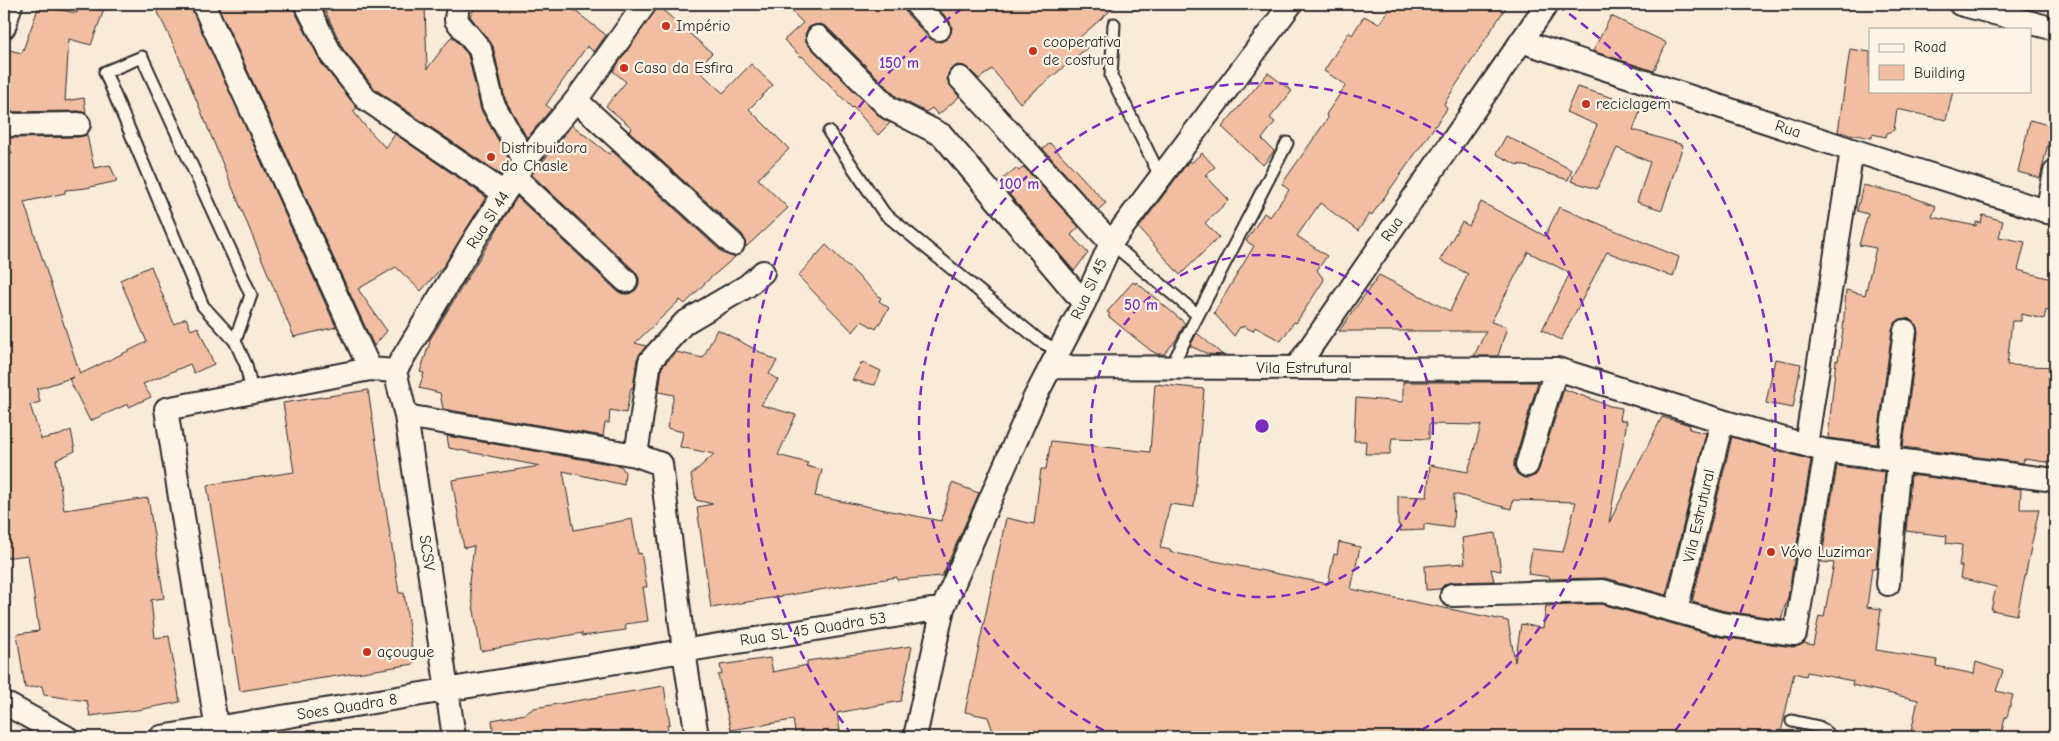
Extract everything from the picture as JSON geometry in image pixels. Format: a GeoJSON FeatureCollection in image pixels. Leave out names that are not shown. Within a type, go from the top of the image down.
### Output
{"type":"FeatureCollection","features":[{"type":"Feature","properties":{"kind":"street"},"geometry":{"type":"LineString","coordinates":[[4,27],[11,4]]}},
{"type":"Feature","properties":{"kind":"street"},"geometry":{"type":"LineString","coordinates":[[203,4],[370,369]]}},
{"type":"Feature","properties":{"kind":"street"},"geometry":{"type":"LineString","coordinates":[[306,4],[332,56],[366,99],[515,177],[626,281]]}},
{"type":"Feature","properties":{"kind":"street"},"geometry":{"type":"LineString","coordinates":[[458,4],[456,20],[480,49],[493,104],[515,177]]}},
{"type":"Feature","properties":{"kind":"street","name":"Rua Sl 44"},"geometry":{"type":"LineString","coordinates":[[395,371],[515,177],[576,100],[645,4]]}},
{"type":"Feature","properties":{"kind":"street"},"geometry":{"type":"LineString","coordinates":[[916,4],[939,29]]}},
{"type":"Feature","properties":{"kind":"street","name":"Rua Sl 45"},"geometry":{"type":"LineString","coordinates":[[915,737],[942,608],[1020,429],[1084,303],[1111,243],[1291,4]]}},
{"type":"Feature","properties":{"kind":"street","name":"Rua"},"geometry":{"type":"LineString","coordinates":[[1296,368],[1547,4]]}},
{"type":"Feature","properties":{"kind":"street"},"geometry":{"type":"LineString","coordinates":[[1960,4],[2055,29]]}},
{"type":"Feature","properties":{"kind":"street"},"geometry":{"type":"LineString","coordinates":[[818,37],[889,108],[942,135],[1084,303]]}},
{"type":"Feature","properties":{"kind":"street","name":"Rua"},"geometry":{"type":"LineString","coordinates":[[1522,41],[1852,150],[2051,213]]}},
{"type":"Feature","properties":{"kind":"street"},"geometry":{"type":"LineString","coordinates":[[960,78],[1111,243]]}},
{"type":"Feature","properties":{"kind":"street"},"geometry":{"type":"LineString","coordinates":[[576,100],[733,244]]}},
{"type":"Feature","properties":{"kind":"street"},"geometry":{"type":"LineString","coordinates":[[4,125],[79,124]]}},
{"type":"Feature","properties":{"kind":"street"},"geometry":{"type":"LineString","coordinates":[[1452,594],[1603,591],[1722,624],[1795,634],[1852,150]]}},
{"type":"Feature","properties":{"kind":"street"},"geometry":{"type":"LineString","coordinates":[[2051,213],[2055,172]]}},
{"type":"Feature","properties":{"kind":"street"},"geometry":{"type":"LineString","coordinates":[[636,455],[650,362],[684,323],[747,286],[763,272]]}},
{"type":"Feature","properties":{"kind":"street"},"geometry":{"type":"LineString","coordinates":[[1888,584],[1894,460],[1905,331]]}},
{"type":"Feature","properties":{"kind":"street","name":"Vila Estrutural"},"geometry":{"type":"LineString","coordinates":[[1055,359],[1171,367],[1557,369],[1722,421],[1816,448],[1894,460],[2055,480]]}},
{"type":"Feature","properties":{"kind":"street"},"geometry":{"type":"LineString","coordinates":[[218,733],[166,409],[370,369],[395,371]]}},
{"type":"Feature","properties":{"kind":"street"},"geometry":{"type":"LineString","coordinates":[[1526,465],[1557,369]]}},
{"type":"Feature","properties":{"kind":"street","name":"SCSV"},"geometry":{"type":"LineString","coordinates":[[395,371],[406,416],[454,737]]}},
{"type":"Feature","properties":{"kind":"street"},"geometry":{"type":"LineString","coordinates":[[406,416],[636,455],[661,464],[684,651],[697,737]]}},
{"type":"Feature","properties":{"kind":"street","name":"Vila Estrutural"},"geometry":{"type":"LineString","coordinates":[[1676,611],[1722,421]]}},
{"type":"Feature","properties":{"kind":"street","name":"Rua SL 45 Quadra 53"},"geometry":{"type":"LineString","coordinates":[[447,690],[942,608]]}},
{"type":"Feature","properties":{"kind":"street","name":"Soes Quadra 8"},"geometry":{"type":"LineString","coordinates":[[161,737],[218,733],[447,690]]}},
{"type":"Feature","properties":{"kind":"street"},"geometry":{"type":"LineString","coordinates":[[5,699],[66,737]]}},
{"type":"Feature","properties":{"kind":"lane"},"geometry":{"type":"LineString","coordinates":[[1114,24],[1111,76],[1160,176]]}},
{"type":"Feature","properties":{"kind":"lane"},"geometry":{"type":"LineString","coordinates":[[235,341],[251,295],[142,57],[105,72],[203,306],[235,341],[246,366],[252,392]]}},
{"type":"Feature","properties":{"kind":"lane"},"geometry":{"type":"LineString","coordinates":[[829,132],[884,213],[1040,341],[1055,359]]}},
{"type":"Feature","properties":{"kind":"lane"},"geometry":{"type":"LineString","coordinates":[[1171,367],[1287,142]]}},
{"type":"Feature","properties":{"kind":"lane"},"geometry":{"type":"LineString","coordinates":[[1111,243],[1198,315]]}},
{"type":"Feature","properties":{"kind":"lane"},"geometry":{"type":"LineString","coordinates":[[1792,721],[1819,727],[1831,737]]}},
{"type":"Feature","properties":{"kind":"building"},"geometry":{"type":"Polygon","coordinates":[[[78,4],[106,4],[91,45],[69,39],[65,101],[84,98],[86,113],[79,111],[4,112],[4,65],[9,50],[22,53],[39,6],[77,13],[78,4]]]}},
{"type":"Feature","properties":{"kind":"building"},"geometry":{"type":"Polygon","coordinates":[[[154,4],[190,4],[336,327],[294,337],[175,48],[154,4]]]}},
{"type":"Feature","properties":{"kind":"building"},"geometry":{"type":"Polygon","coordinates":[[[217,4],[293,4],[294,10],[322,64],[357,108],[353,111],[386,148],[395,134],[486,197],[445,264],[421,291],[396,267],[358,289],[387,331],[374,346],[217,4]]]}},
{"type":"Feature","properties":{"kind":"building"},"geometry":{"type":"Polygon","coordinates":[[[322,4],[387,4],[387,9],[425,6],[427,69],[452,36],[468,55],[481,110],[510,161],[501,175],[375,89],[343,49],[322,4]]]}},
{"type":"Feature","properties":{"kind":"building"},"geometry":{"type":"Polygon","coordinates":[[[477,4],[566,4],[606,35],[594,52],[587,46],[546,105],[551,109],[527,138],[505,99],[493,46],[470,16],[477,4]]]}},
{"type":"Feature","properties":{"kind":"building"},"geometry":{"type":"Polygon","coordinates":[[[785,4],[903,4],[906,13],[929,38],[941,42],[948,38],[952,27],[949,20],[934,4],[1118,4],[1079,38],[1087,48],[1020,103],[992,69],[979,79],[969,69],[958,65],[951,69],[947,80],[959,97],[938,115],[932,108],[926,112],[897,97],[827,27],[821,24],[809,27],[805,34],[809,46],[880,117],[890,123],[878,135],[853,107],[784,40],[803,23],[785,4]]]}},
{"type":"Feature","properties":{"kind":"building"},"geometry":{"type":"Polygon","coordinates":[[[1393,4],[1508,4],[1444,104],[1447,108],[1445,112],[1371,216],[1369,214],[1358,231],[1320,203],[1297,236],[1327,256],[1317,270],[1324,280],[1296,323],[1294,322],[1281,341],[1255,327],[1253,331],[1243,326],[1242,328],[1240,327],[1234,336],[1214,313],[1254,246],[1246,241],[1264,213],[1270,217],[1289,190],[1282,184],[1328,118],[1326,116],[1327,113],[1346,85],[1324,71],[1349,32],[1352,35],[1364,16],[1379,24],[1393,4]]]}},
{"type":"Feature","properties":{"kind":"building"},"geometry":{"type":"Polygon","coordinates":[[[658,6],[712,53],[697,69],[723,93],[751,64],[773,85],[749,109],[789,149],[758,179],[788,208],[746,247],[742,234],[629,131],[632,128],[606,106],[626,82],[613,71],[658,6]]]}},
{"type":"Feature","properties":{"kind":"building"},"geometry":{"type":"Polygon","coordinates":[[[1611,16],[1665,42],[1666,44],[1654,71],[1593,51],[1611,16]]]}},
{"type":"Feature","properties":{"kind":"building"},"geometry":{"type":"Polygon","coordinates":[[[1850,49],[1869,52],[1869,92],[1953,92],[1946,120],[1897,109],[1894,130],[1887,133],[1886,137],[1872,134],[1872,138],[1838,132],[1850,49]]]}},
{"type":"Feature","properties":{"kind":"building"},"geometry":{"type":"Polygon","coordinates":[[[1268,73],[1292,91],[1270,118],[1275,122],[1262,139],[1274,151],[1263,165],[1222,127],[1268,73]]]}},
{"type":"Feature","properties":{"kind":"building"},"geometry":{"type":"Polygon","coordinates":[[[1577,87],[1640,106],[1640,112],[1633,130],[1683,145],[1662,210],[1637,202],[1650,162],[1617,148],[1597,189],[1571,181],[1597,125],[1566,112],[1577,87]]]}},
{"type":"Feature","properties":{"kind":"building"},"geometry":{"type":"Polygon","coordinates":[[[2030,120],[2052,126],[2040,178],[2018,172],[2030,120]]]}},
{"type":"Feature","properties":{"kind":"building"},"geometry":{"type":"Polygon","coordinates":[[[572,125],[609,154],[612,151],[724,254],[735,257],[708,280],[685,304],[680,300],[635,343],[646,346],[637,359],[633,388],[631,388],[626,413],[610,410],[609,423],[605,423],[603,436],[443,409],[440,393],[419,388],[424,373],[420,372],[429,341],[517,197],[617,291],[629,294],[636,290],[639,278],[635,271],[532,175],[572,125]]]}},
{"type":"Feature","properties":{"kind":"building"},"geometry":{"type":"Polygon","coordinates":[[[87,135],[94,168],[110,165],[117,181],[86,188],[65,190],[65,193],[24,202],[80,374],[147,342],[120,280],[151,266],[174,324],[186,318],[191,330],[198,327],[214,364],[194,373],[190,364],[143,384],[151,397],[129,407],[128,404],[90,421],[69,379],[74,377],[37,389],[40,402],[30,405],[41,439],[60,435],[71,430],[75,451],[56,460],[64,510],[148,498],[164,598],[151,600],[155,638],[169,636],[180,702],[90,716],[87,701],[44,695],[42,686],[25,688],[17,634],[39,631],[28,555],[4,558],[4,154],[12,154],[7,138],[79,137],[87,135]]]}},
{"type":"Feature","properties":{"kind":"building"},"geometry":{"type":"Polygon","coordinates":[[[1506,136],[1572,170],[1568,180],[1519,164],[1519,166],[1496,154],[1506,136]]]}},
{"type":"Feature","properties":{"kind":"building"},"geometry":{"type":"Polygon","coordinates":[[[1050,143],[1106,203],[1098,210],[1043,149],[1050,143]]]}},
{"type":"Feature","properties":{"kind":"building"},"geometry":{"type":"Polygon","coordinates":[[[1202,153],[1215,167],[1205,175],[1229,200],[1205,223],[1219,237],[1180,275],[1139,228],[1189,161],[1191,163],[1202,153]]]}},
{"type":"Feature","properties":{"kind":"building"},"geometry":{"type":"Polygon","coordinates":[[[1024,167],[1079,227],[1071,235],[1088,253],[1074,271],[999,182],[1016,168],[1019,171],[1024,167]]]}},
{"type":"Feature","properties":{"kind":"building"},"geometry":{"type":"Polygon","coordinates":[[[1863,185],[1907,195],[1936,206],[1932,217],[1976,226],[1976,222],[1981,223],[1983,215],[2003,221],[1999,237],[2025,242],[2018,270],[2055,280],[2055,313],[2046,310],[2044,319],[2021,314],[2021,321],[2012,321],[2007,365],[2055,367],[2055,454],[2053,463],[2024,459],[2023,463],[1903,447],[1918,333],[1917,326],[1913,321],[1906,318],[1900,319],[1892,329],[1877,444],[1828,438],[1836,360],[1838,361],[1843,330],[1846,290],[1865,295],[1876,248],[1859,245],[1868,214],[1857,211],[1863,185]]]}},
{"type":"Feature","properties":{"kind":"building"},"geometry":{"type":"Polygon","coordinates":[[[1481,202],[1545,236],[1559,207],[1679,257],[1673,277],[1607,252],[1561,340],[1542,330],[1570,273],[1528,252],[1491,322],[1507,327],[1498,356],[1474,356],[1486,331],[1339,331],[1379,275],[1450,311],[1468,274],[1440,260],[1462,222],[1469,226],[1481,202]]]}},
{"type":"Feature","properties":{"kind":"building"},"geometry":{"type":"Polygon","coordinates":[[[826,245],[881,298],[879,301],[889,308],[876,329],[862,321],[853,332],[798,276],[826,245]]]}},
{"type":"Feature","properties":{"kind":"building"},"geometry":{"type":"Polygon","coordinates":[[[1133,282],[1135,284],[1136,282],[1185,323],[1176,340],[1164,354],[1157,354],[1150,350],[1108,316],[1110,314],[1107,312],[1133,282]]]}},
{"type":"Feature","properties":{"kind":"building"},"geometry":{"type":"Polygon","coordinates":[[[717,329],[777,361],[769,374],[778,380],[761,405],[796,415],[778,455],[808,463],[806,466],[822,470],[815,496],[941,521],[952,483],[979,493],[942,576],[897,580],[897,577],[711,608],[697,507],[713,504],[696,500],[691,475],[714,454],[680,447],[683,432],[667,428],[674,395],[659,392],[662,367],[676,352],[703,358],[717,329]]]}},
{"type":"Feature","properties":{"kind":"building"},"geometry":{"type":"Polygon","coordinates":[[[1197,333],[1223,355],[1208,354],[1190,346],[1197,333]]]}},
{"type":"Feature","properties":{"kind":"building"},"geometry":{"type":"Polygon","coordinates":[[[1775,359],[1801,364],[1793,408],[1766,403],[1775,359]]]}},
{"type":"Feature","properties":{"kind":"building"},"geometry":{"type":"Polygon","coordinates":[[[862,362],[881,371],[875,385],[852,380],[862,362]]]}},
{"type":"Feature","properties":{"kind":"building"},"geometry":{"type":"Polygon","coordinates":[[[1403,382],[1538,382],[1514,462],[1517,474],[1524,478],[1536,475],[1539,469],[1564,389],[1610,406],[1622,408],[1620,420],[1627,421],[1609,523],[1662,417],[1690,425],[1689,429],[1706,433],[1666,595],[1606,578],[1549,579],[1550,577],[1528,574],[1532,549],[1563,552],[1576,502],[1513,500],[1511,509],[1454,494],[1453,528],[1424,524],[1424,530],[1400,531],[1400,525],[1398,525],[1398,496],[1427,497],[1430,465],[1468,472],[1481,425],[1429,424],[1429,439],[1392,438],[1390,454],[1365,454],[1366,441],[1354,441],[1356,398],[1403,402],[1403,382]]]}},
{"type":"Feature","properties":{"kind":"building"},"geometry":{"type":"Polygon","coordinates":[[[1155,384],[1204,389],[1194,507],[1170,504],[1160,548],[1171,550],[1170,552],[1328,584],[1334,554],[1337,555],[1339,542],[1360,547],[1351,589],[1508,621],[1515,662],[1521,624],[1543,628],[1546,606],[1601,604],[1720,637],[1793,647],[1804,643],[1813,645],[1819,616],[1824,617],[1834,563],[1821,562],[1837,466],[1885,472],[1876,569],[1872,568],[1867,607],[1881,609],[1876,650],[1937,660],[1936,666],[1974,674],[1976,662],[2003,671],[1996,691],[2013,695],[2007,717],[2005,717],[2001,737],[1910,737],[1918,700],[1852,685],[1853,681],[1807,672],[1806,676],[1794,673],[1780,737],[995,737],[988,717],[965,712],[1006,518],[1034,524],[1041,469],[1046,469],[1051,441],[1150,452],[1155,384]]]}},
{"type":"Feature","properties":{"kind":"building"},"geometry":{"type":"Polygon","coordinates":[[[368,390],[399,593],[404,593],[414,664],[240,691],[207,485],[294,472],[283,403],[368,390]]]}},
{"type":"Feature","properties":{"kind":"building"},"geometry":{"type":"Polygon","coordinates":[[[447,436],[621,466],[625,472],[624,485],[563,471],[574,530],[632,519],[638,554],[641,553],[647,587],[643,587],[648,621],[625,624],[626,630],[582,636],[582,633],[481,651],[469,582],[474,546],[464,548],[452,480],[540,466],[449,448],[447,436]]]}},
{"type":"Feature","properties":{"kind":"building"},"geometry":{"type":"Polygon","coordinates":[[[1732,437],[1811,460],[1788,597],[1781,619],[1725,611],[1692,602],[1732,437]]]}},
{"type":"Feature","properties":{"kind":"building"},"geometry":{"type":"Polygon","coordinates":[[[1911,475],[2021,489],[2020,509],[2039,509],[2017,615],[1991,610],[1996,587],[1960,578],[1962,566],[1959,566],[1962,545],[1946,543],[1947,536],[1906,531],[1911,475]]]}},
{"type":"Feature","properties":{"kind":"building"},"geometry":{"type":"Polygon","coordinates":[[[1495,533],[1501,571],[1491,569],[1494,581],[1452,582],[1445,584],[1440,589],[1426,590],[1425,566],[1465,563],[1462,538],[1495,533]]]}},
{"type":"Feature","properties":{"kind":"building"},"geometry":{"type":"Polygon","coordinates":[[[912,646],[901,701],[837,713],[841,737],[796,737],[793,720],[731,730],[718,675],[722,674],[720,665],[770,658],[773,672],[807,665],[807,661],[912,646]]]}},
{"type":"Feature","properties":{"kind":"building"},"geometry":{"type":"Polygon","coordinates":[[[664,686],[670,724],[667,725],[669,737],[494,737],[492,720],[525,714],[534,708],[664,686]]]}},
{"type":"Feature","properties":{"kind":"place","name":"Império"},"geometry":{"type":"Point","coordinates":[666,26]}},
{"type":"Feature","properties":{"kind":"place","name":"cooperativa de costura"},"geometry":{"type":"Point","coordinates":[1033,51]}},
{"type":"Feature","properties":{"kind":"place","name":"Casa da Esfira"},"geometry":{"type":"Point","coordinates":[624,68]}},
{"type":"Feature","properties":{"kind":"place","name":"reciclagem"},"geometry":{"type":"Point","coordinates":[1586,104]}},
{"type":"Feature","properties":{"kind":"place","name":"Distribuidora do Chasle"},"geometry":{"type":"Point","coordinates":[491,157]}},
{"type":"Feature","properties":{"kind":"place","name":"Vóvo Luzimar"},"geometry":{"type":"Point","coordinates":[1771,552]}},
{"type":"Feature","properties":{"kind":"place","name":"açougue"},"geometry":{"type":"Point","coordinates":[367,652]}}]}
